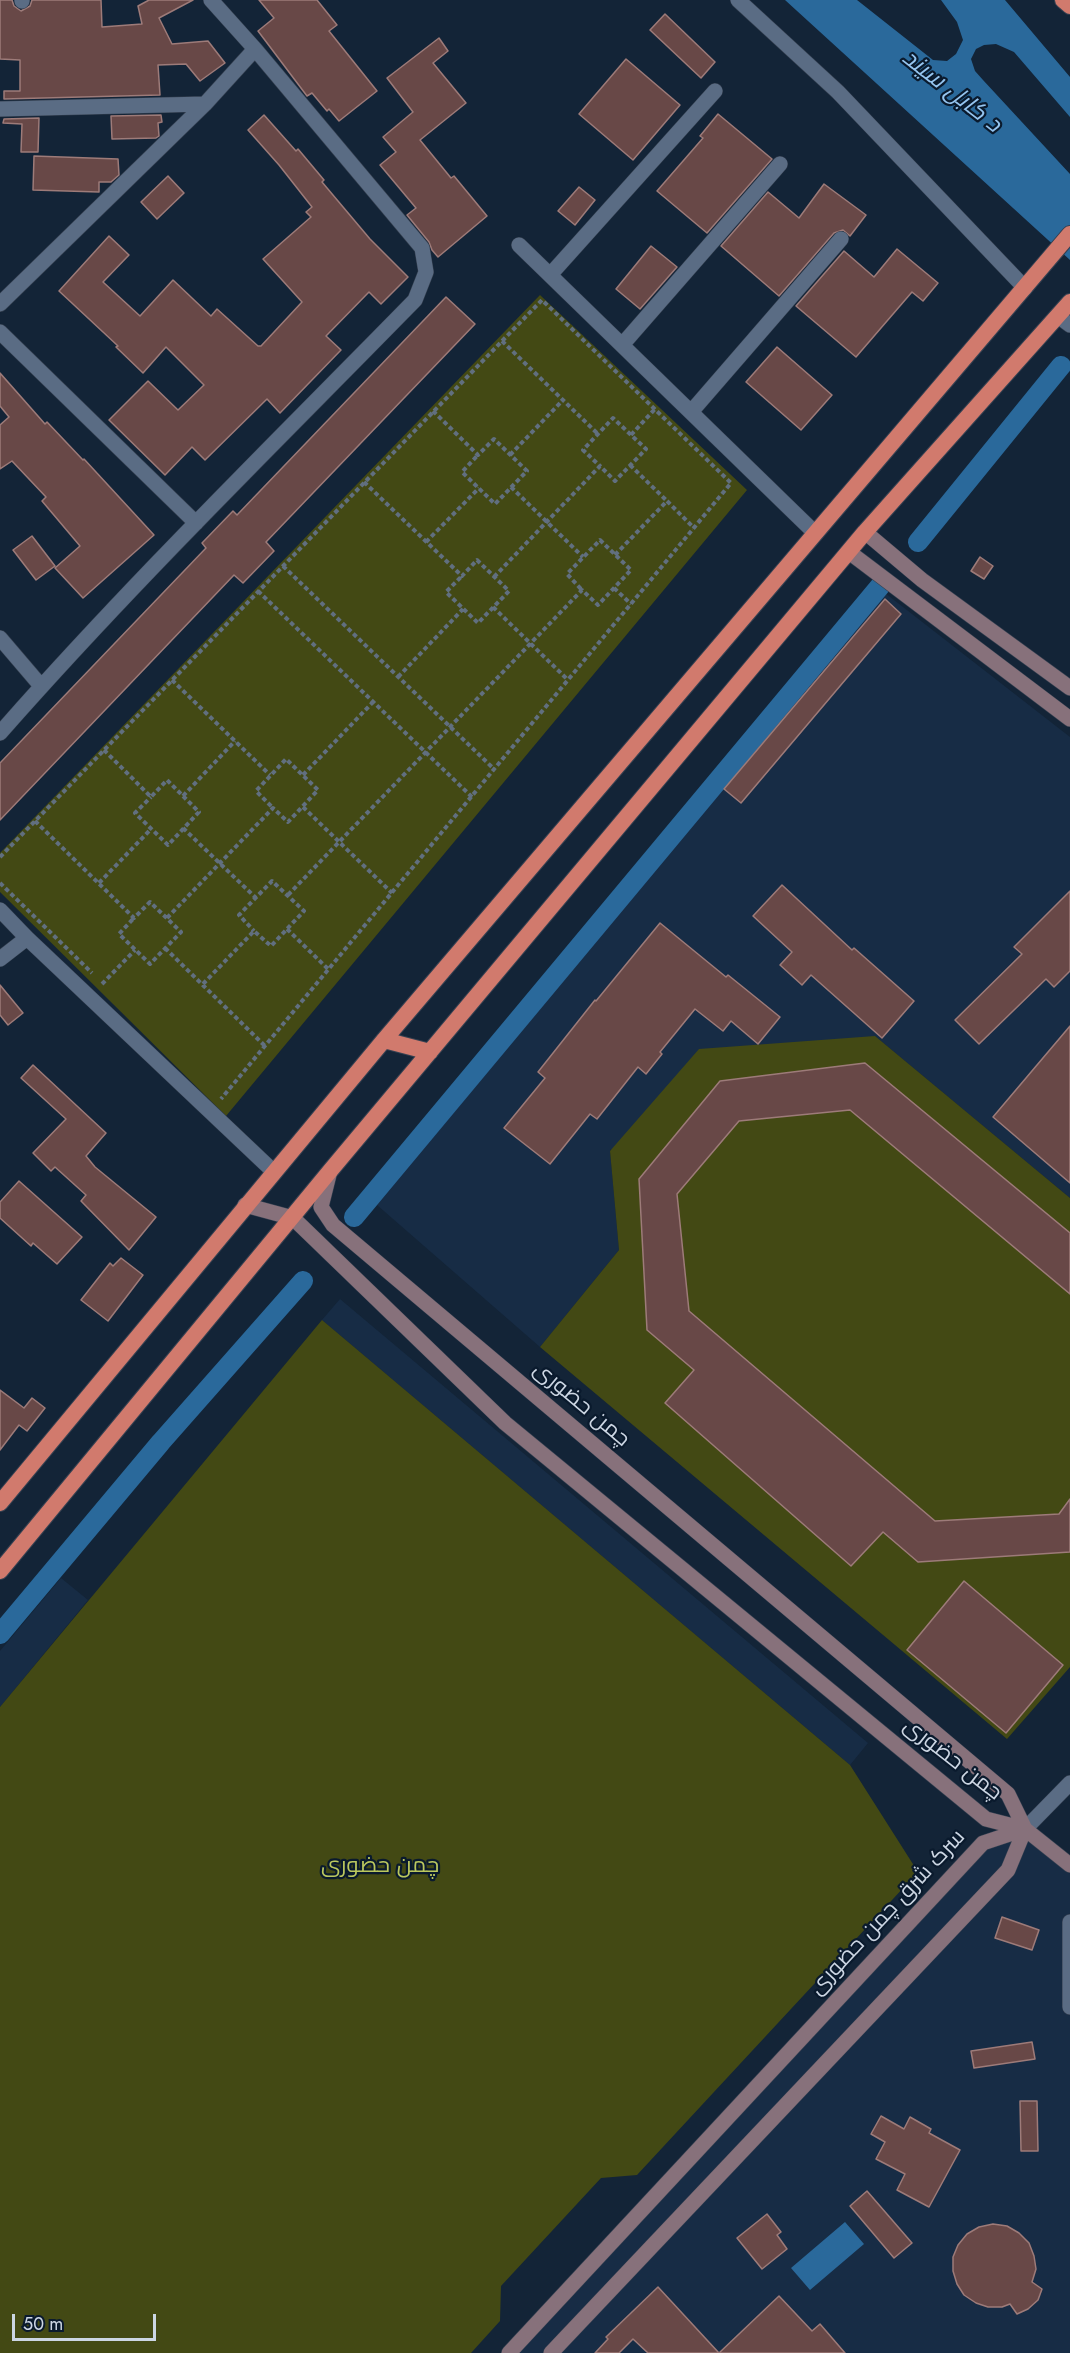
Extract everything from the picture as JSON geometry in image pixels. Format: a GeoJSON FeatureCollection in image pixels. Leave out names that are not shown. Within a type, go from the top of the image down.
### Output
{"type":"FeatureCollection","features":[{"type":"Feature","properties":{"kind":"highway"},"geometry":{"type":"LineString","coordinates":[[1063,0],[1070,6]]}},
{"type":"Feature","properties":{"kind":"highway"},"geometry":{"type":"LineString","coordinates":[[0,1503],[384,1040],[814,532],[1070,234]]}},
{"type":"Feature","properties":{"kind":"highway"},"geometry":{"type":"LineString","coordinates":[[0,1571],[330,1171],[865,532],[1064,320],[1070,302]]}},
{"type":"Feature","properties":{"kind":"highway"},"geometry":{"type":"LineString","coordinates":[[384,1040],[430,1052]]}},
{"type":"Feature","properties":{"kind":"main road"},"geometry":{"type":"LineString","coordinates":[[865,532],[922,580],[1070,688]]}},
{"type":"Feature","properties":{"kind":"main road"},"geometry":{"type":"LineString","coordinates":[[849,552],[1070,719]]}},
{"type":"Feature","properties":{"kind":"main road","name":"چمن حضوری"},"geometry":{"type":"LineString","coordinates":[[330,1171],[321,1207],[333,1225],[1008,1794],[1025,1829]]}},
{"type":"Feature","properties":{"kind":"main road","name":"چمن حضوری"},"geometry":{"type":"LineString","coordinates":[[245,1205],[293,1218],[505,1423],[986,1819],[1025,1829]]}},
{"type":"Feature","properties":{"kind":"main road"},"geometry":{"type":"LineString","coordinates":[[551,2353],[1008,1870],[1025,1829],[1070,1865]]}},
{"type":"Feature","properties":{"kind":"main road","name":"سرک شرق چمن حضوری"},"geometry":{"type":"LineString","coordinates":[[509,2353],[983,1843],[1025,1829]]}},
{"type":"Feature","properties":{"kind":"street"},"geometry":{"type":"LineString","coordinates":[[0,733],[41,686],[196,523],[415,300],[426,272],[422,248],[211,0]]}},
{"type":"Feature","properties":{"kind":"street"},"geometry":{"type":"LineString","coordinates":[[738,0],[838,92],[1025,288]]}},
{"type":"Feature","properties":{"kind":"street"},"geometry":{"type":"LineString","coordinates":[[0,304],[205,104],[255,49]]}},
{"type":"Feature","properties":{"kind":"street"},"geometry":{"type":"LineString","coordinates":[[550,275],[715,91]]}},
{"type":"Feature","properties":{"kind":"street"},"geometry":{"type":"LineString","coordinates":[[0,109],[205,104]]}},
{"type":"Feature","properties":{"kind":"street"},"geometry":{"type":"LineString","coordinates":[[622,345],[780,164]]}},
{"type":"Feature","properties":{"kind":"street"},"geometry":{"type":"LineString","coordinates":[[691,412],[841,239]]}},
{"type":"Feature","properties":{"kind":"street"},"geometry":{"type":"LineString","coordinates":[[519,245],[814,532]]}},
{"type":"Feature","properties":{"kind":"street"},"geometry":{"type":"LineString","coordinates":[[0,332],[196,523]]}},
{"type":"Feature","properties":{"kind":"street"},"geometry":{"type":"LineString","coordinates":[[0,638],[41,686]]}},
{"type":"Feature","properties":{"kind":"street"},"geometry":{"type":"LineString","coordinates":[[0,910],[274,1172]]}},
{"type":"Feature","properties":{"kind":"street"},"geometry":{"type":"LineString","coordinates":[[0,959],[27,938]]}},
{"type":"Feature","properties":{"kind":"street"},"geometry":{"type":"LineString","coordinates":[[1025,1829],[1070,1783]]}},
{"type":"Feature","properties":{"kind":"street"},"geometry":{"type":"LineString","coordinates":[[1070,1922],[1070,2007]]}},
{"type":"Feature","properties":{"kind":"path"},"geometry":{"type":"LineString","coordinates":[[0,857],[542,300],[731,483],[220,1100]]}},
{"type":"Feature","properties":{"kind":"path"},"geometry":{"type":"LineString","coordinates":[[502,341],[598,434]]}},
{"type":"Feature","properties":{"kind":"path"},"geometry":{"type":"LineString","coordinates":[[510,455],[563,400]]}},
{"type":"Feature","properties":{"kind":"path"},"geometry":{"type":"LineString","coordinates":[[631,435],[656,409]]}},
{"type":"Feature","properties":{"kind":"path"},"geometry":{"type":"LineString","coordinates":[[433,411],[478,455]]}},
{"type":"Feature","properties":{"kind":"path"},"geometry":{"type":"LineString","coordinates":[[613,418],[631,435],[646,449],[615,481],[583,450],[613,418]]}},
{"type":"Feature","properties":{"kind":"path"},"geometry":{"type":"LineString","coordinates":[[494,439],[527,471],[495,504],[462,472],[478,455],[494,439]]}},
{"type":"Feature","properties":{"kind":"path"},"geometry":{"type":"LineString","coordinates":[[630,465],[694,528]]}},
{"type":"Feature","properties":{"kind":"path"},"geometry":{"type":"LineString","coordinates":[[494,577],[600,466]]}},
{"type":"Feature","properties":{"kind":"path"},"geometry":{"type":"LineString","coordinates":[[364,482],[462,576]]}},
{"type":"Feature","properties":{"kind":"path"},"geometry":{"type":"LineString","coordinates":[[511,487],[583,557]]}},
{"type":"Feature","properties":{"kind":"path"},"geometry":{"type":"LineString","coordinates":[[426,542],[478,488]]}},
{"type":"Feature","properties":{"kind":"path"},"geometry":{"type":"LineString","coordinates":[[615,555],[667,501]]}},
{"type":"Feature","properties":{"kind":"path"},"geometry":{"type":"LineString","coordinates":[[600,540],[615,555],[632,570],[598,604],[567,574],[600,540]]}},
{"type":"Feature","properties":{"kind":"path"},"geometry":{"type":"LineString","coordinates":[[477,560],[508,591],[478,623],[446,592],[462,576],[477,560]]}},
{"type":"Feature","properties":{"kind":"path"},"geometry":{"type":"LineString","coordinates":[[283,566],[494,769]]}},
{"type":"Feature","properties":{"kind":"path"},"geometry":{"type":"LineString","coordinates":[[614,588],[631,604]]}},
{"type":"Feature","properties":{"kind":"path"},"geometry":{"type":"LineString","coordinates":[[288,896],[582,590]]}},
{"type":"Feature","properties":{"kind":"path"},"geometry":{"type":"LineString","coordinates":[[258,591],[472,797]]}},
{"type":"Feature","properties":{"kind":"path"},"geometry":{"type":"LineString","coordinates":[[493,607],[568,680]]}},
{"type":"Feature","properties":{"kind":"path"},"geometry":{"type":"LineString","coordinates":[[398,677],[463,609]]}},
{"type":"Feature","properties":{"kind":"path"},"geometry":{"type":"LineString","coordinates":[[172,680],[270,775]]}},
{"type":"Feature","properties":{"kind":"path"},"geometry":{"type":"LineString","coordinates":[[303,776],[373,702]]}},
{"type":"Feature","properties":{"kind":"path"},"geometry":{"type":"LineString","coordinates":[[183,796],[236,741]]}},
{"type":"Feature","properties":{"kind":"path"},"geometry":{"type":"LineString","coordinates":[[104,750],[151,797]]}},
{"type":"Feature","properties":{"kind":"path"},"geometry":{"type":"LineString","coordinates":[[286,759],[303,776],[318,790],[288,822],[256,791],[286,759]]}},
{"type":"Feature","properties":{"kind":"path"},"geometry":{"type":"LineString","coordinates":[[167,780],[199,812],[168,845],[135,813],[151,797],[167,780]]}},
{"type":"Feature","properties":{"kind":"path"},"geometry":{"type":"LineString","coordinates":[[303,807],[392,893]]}},
{"type":"Feature","properties":{"kind":"path"},"geometry":{"type":"LineString","coordinates":[[166,918],[273,808]]}},
{"type":"Feature","properties":{"kind":"path"},"geometry":{"type":"LineString","coordinates":[[35,821],[134,918]]}},
{"type":"Feature","properties":{"kind":"path"},"geometry":{"type":"LineString","coordinates":[[183,828],[256,898]]}},
{"type":"Feature","properties":{"kind":"path"},"geometry":{"type":"LineString","coordinates":[[99,883],[151,829]]}},
{"type":"Feature","properties":{"kind":"path"},"geometry":{"type":"LineString","coordinates":[[272,881],[288,896],[304,911],[271,946],[239,915],[272,881]]}},
{"type":"Feature","properties":{"kind":"path"},"geometry":{"type":"LineString","coordinates":[[150,902],[181,932],[150,964],[119,934],[134,918],[150,902]]}},
{"type":"Feature","properties":{"kind":"path"},"geometry":{"type":"LineString","coordinates":[[287,929],[328,969]]}},
{"type":"Feature","properties":{"kind":"path"},"geometry":{"type":"LineString","coordinates":[[203,984],[254,930]]}},
{"type":"Feature","properties":{"kind":"path"},"geometry":{"type":"LineString","coordinates":[[165,948],[266,1046]]}},
{"type":"Feature","properties":{"kind":"path"},"geometry":{"type":"LineString","coordinates":[[102,984],[136,950]]}},
{"type":"Feature","properties":{"kind":"shaded area"},"geometry":{"type":"Polygon","coordinates":[[[885,593],[1070,737],[1070,1198],[875,1036],[610,1150],[619,1250],[540,1347],[377,1205],[885,593]]]}},
{"type":"Feature","properties":{"kind":"shaded area"},"geometry":{"type":"Polygon","coordinates":[[[340,1299],[868,1743],[850,1765],[322,1320],[340,1299]]]}},
{"type":"Feature","properties":{"kind":"shaded area"},"geometry":{"type":"Polygon","coordinates":[[[61,1578],[88,1600],[0,1707],[0,1651],[61,1578]]]}},
{"type":"Feature","properties":{"kind":"shaded area"},"geometry":{"type":"Polygon","coordinates":[[[1025,1829],[1070,1865],[1070,2353],[509,2353],[983,1843],[1025,1829]]]}},
{"type":"Feature","properties":{"kind":"green space"},"geometry":{"type":"Polygon","coordinates":[[[540,295],[747,490],[226,1116],[0,892],[0,853],[540,295]]]}},
{"type":"Feature","properties":{"kind":"green space"},"geometry":{"type":"Polygon","coordinates":[[[875,1036],[1070,1198],[1070,1667],[1007,1739],[540,1347],[619,1250],[610,1151],[699,1049],[875,1036]]]}},
{"type":"Feature","properties":{"kind":"green space","name":"چمن حضوری"},"geometry":{"type":"Polygon","coordinates":[[[322,1320],[850,1765],[918,1872],[637,2175],[601,2178],[501,2286],[500,2321],[471,2353],[0,2353],[0,1707],[322,1320]]]}},
{"type":"Feature","properties":{"kind":"water","name":"د کابل سيند"},"geometry":{"type":"Polygon","coordinates":[[[785,0],[857,0],[933,60],[947,61],[956,54],[963,40],[957,22],[941,0],[1005,0],[1070,77],[1070,117],[1014,52],[996,44],[984,45],[976,49],[971,59],[975,71],[1070,174],[1070,260],[785,0]]]}},
{"type":"Feature","properties":{"kind":"water"},"geometry":{"type":"Polygon","coordinates":[[[845,2222],[864,2244],[810,2290],[791,2268],[845,2222]]]}},
{"type":"Feature","properties":{"kind":"building"},"geometry":{"type":"Polygon","coordinates":[[[0,0],[12,0],[14,6],[21,11],[30,6],[32,0],[101,0],[102,27],[142,24],[138,6],[149,0],[193,0],[159,18],[172,44],[208,41],[225,63],[200,81],[186,64],[158,65],[160,95],[4,99],[4,91],[20,91],[20,60],[0,59],[0,0]]]}},
{"type":"Feature","properties":{"kind":"building"},"geometry":{"type":"Polygon","coordinates":[[[259,0],[317,0],[337,25],[329,31],[377,91],[339,121],[312,93],[307,96],[258,31],[274,18],[259,0]]]}},
{"type":"Feature","properties":{"kind":"building"},"geometry":{"type":"Polygon","coordinates":[[[665,14],[715,62],[701,78],[650,30],[665,14]]]}},
{"type":"Feature","properties":{"kind":"building"},"geometry":{"type":"Polygon","coordinates":[[[439,38],[448,51],[433,63],[466,103],[420,140],[451,178],[454,176],[487,216],[438,257],[407,215],[416,208],[380,165],[396,152],[383,137],[413,112],[387,78],[439,38]]]}},
{"type":"Feature","properties":{"kind":"building"},"geometry":{"type":"Polygon","coordinates":[[[626,59],[680,105],[633,160],[579,114],[626,59]]]}},
{"type":"Feature","properties":{"kind":"building"},"geometry":{"type":"Polygon","coordinates":[[[718,114],[772,159],[707,233],[657,191],[703,138],[700,136],[718,114]]]}},
{"type":"Feature","properties":{"kind":"building"},"geometry":{"type":"Polygon","coordinates":[[[161,115],[162,122],[158,123],[159,136],[156,138],[112,139],[111,116],[161,115]]]}},
{"type":"Feature","properties":{"kind":"building"},"geometry":{"type":"Polygon","coordinates":[[[264,115],[296,151],[298,149],[324,180],[322,182],[370,239],[408,277],[381,304],[369,292],[326,336],[341,350],[280,413],[267,399],[205,460],[192,447],[165,475],[109,420],[148,381],[178,410],[204,385],[166,347],[143,373],[116,347],[118,346],[59,291],[109,236],[129,255],[103,282],[140,316],[173,280],[211,316],[217,309],[258,346],[261,346],[302,302],[263,259],[311,217],[306,212],[312,207],[248,130],[264,115]]]}},
{"type":"Feature","properties":{"kind":"building"},"geometry":{"type":"Polygon","coordinates":[[[39,118],[38,152],[21,152],[22,124],[3,123],[4,119],[39,118]]]}},
{"type":"Feature","properties":{"kind":"building"},"geometry":{"type":"Polygon","coordinates":[[[34,156],[118,159],[119,175],[111,182],[99,182],[99,192],[33,190],[34,156]]]}},
{"type":"Feature","properties":{"kind":"building"},"geometry":{"type":"Polygon","coordinates":[[[168,176],[184,193],[157,219],[141,202],[168,176]]]}},
{"type":"Feature","properties":{"kind":"building"},"geometry":{"type":"Polygon","coordinates":[[[824,184],[866,215],[850,236],[843,230],[834,233],[779,296],[721,246],[768,192],[799,218],[824,184]]]}},
{"type":"Feature","properties":{"kind":"building"},"geometry":{"type":"Polygon","coordinates":[[[579,187],[595,200],[575,225],[558,211],[579,187]]]}},
{"type":"Feature","properties":{"kind":"building"},"geometry":{"type":"Polygon","coordinates":[[[651,246],[677,267],[640,309],[616,289],[651,246]]]}},
{"type":"Feature","properties":{"kind":"building"},"geometry":{"type":"Polygon","coordinates":[[[897,249],[938,283],[923,301],[912,292],[856,357],[796,306],[844,251],[874,277],[897,249]]]}},
{"type":"Feature","properties":{"kind":"building"},"geometry":{"type":"Polygon","coordinates":[[[446,297],[475,324],[266,542],[274,551],[243,583],[234,575],[0,820],[0,763],[206,548],[202,543],[233,511],[237,515],[446,297]]]}},
{"type":"Feature","properties":{"kind":"building"},"geometry":{"type":"Polygon","coordinates":[[[777,347],[832,395],[801,430],[746,382],[777,347]]]}},
{"type":"Feature","properties":{"kind":"building"},"geometry":{"type":"Polygon","coordinates":[[[0,373],[45,424],[47,422],[84,459],[154,535],[83,598],[55,568],[80,546],[42,501],[46,497],[12,461],[0,469],[0,425],[9,417],[0,406],[0,373]]]}},
{"type":"Feature","properties":{"kind":"building"},"geometry":{"type":"Polygon","coordinates":[[[32,536],[55,566],[36,580],[13,550],[32,536]]]}},
{"type":"Feature","properties":{"kind":"building"},"geometry":{"type":"Polygon","coordinates":[[[980,557],[993,566],[984,579],[971,571],[980,557]]]}},
{"type":"Feature","properties":{"kind":"building"},"geometry":{"type":"Polygon","coordinates":[[[885,599],[901,614],[741,803],[724,789],[885,599]]]}},
{"type":"Feature","properties":{"kind":"building"},"geometry":{"type":"Polygon","coordinates":[[[782,885],[852,950],[854,948],[914,1001],[882,1038],[811,975],[802,985],[780,965],[792,952],[753,916],[782,885]]]}},
{"type":"Feature","properties":{"kind":"building"},"geometry":{"type":"Polygon","coordinates":[[[1070,891],[1070,971],[1054,987],[1046,979],[979,1044],[955,1020],[1022,954],[1014,947],[1070,891]]]}},
{"type":"Feature","properties":{"kind":"building"},"geometry":{"type":"Polygon","coordinates":[[[660,923],[726,977],[728,975],[780,1017],[758,1044],[731,1021],[723,1031],[695,1009],[660,1052],[662,1054],[646,1074],[638,1067],[597,1119],[590,1114],[550,1164],[504,1128],[545,1078],[538,1072],[660,923]]]}},
{"type":"Feature","properties":{"kind":"building"},"geometry":{"type":"Polygon","coordinates":[[[0,985],[23,1013],[8,1025],[0,1015],[0,985]]]}},
{"type":"Feature","properties":{"kind":"building"},"geometry":{"type":"Polygon","coordinates":[[[1070,1026],[1070,1183],[993,1117],[1070,1026]]]}},
{"type":"Feature","properties":{"kind":"building"},"geometry":{"type":"Polygon","coordinates":[[[865,1063],[1070,1233],[1070,1294],[850,1110],[739,1121],[677,1194],[689,1311],[935,1521],[1059,1514],[1070,1499],[1070,1552],[918,1562],[883,1532],[851,1566],[665,1403],[694,1370],[647,1330],[639,1179],[720,1081],[865,1063]]]}},
{"type":"Feature","properties":{"kind":"building"},"geometry":{"type":"Polygon","coordinates":[[[33,1065],[106,1133],[86,1156],[95,1167],[156,1217],[129,1250],[81,1201],[86,1195],[55,1167],[51,1171],[33,1153],[66,1119],[21,1078],[33,1065]]]}},
{"type":"Feature","properties":{"kind":"building"},"geometry":{"type":"Polygon","coordinates":[[[19,1181],[82,1237],[57,1264],[33,1243],[31,1246],[0,1218],[0,1202],[19,1181]]]}},
{"type":"Feature","properties":{"kind":"building"},"geometry":{"type":"Polygon","coordinates":[[[121,1258],[143,1275],[108,1321],[81,1300],[110,1263],[113,1266],[121,1258]]]}},
{"type":"Feature","properties":{"kind":"building"},"geometry":{"type":"Polygon","coordinates":[[[0,1390],[24,1408],[32,1398],[45,1408],[27,1431],[19,1425],[0,1450],[0,1390]]]}},
{"type":"Feature","properties":{"kind":"building"},"geometry":{"type":"Polygon","coordinates":[[[964,1581],[1063,1665],[1006,1733],[907,1650],[964,1581]]]}},
{"type":"Feature","properties":{"kind":"building"},"geometry":{"type":"Polygon","coordinates":[[[1002,1917],[1039,1930],[1032,1950],[995,1938],[1002,1917]]]}},
{"type":"Feature","properties":{"kind":"building"},"geometry":{"type":"Polygon","coordinates":[[[1032,2042],[1035,2059],[974,2068],[971,2051],[1032,2042]]]}},
{"type":"Feature","properties":{"kind":"building"},"geometry":{"type":"Polygon","coordinates":[[[1020,2101],[1037,2101],[1038,2151],[1021,2151],[1020,2101]]]}},
{"type":"Feature","properties":{"kind":"building"},"geometry":{"type":"Polygon","coordinates":[[[881,2116],[904,2129],[910,2117],[931,2129],[929,2133],[960,2150],[929,2207],[897,2190],[905,2174],[876,2159],[885,2142],[871,2134],[881,2116]]]}},
{"type":"Feature","properties":{"kind":"building"},"geometry":{"type":"Polygon","coordinates":[[[867,2191],[912,2243],[894,2258],[850,2206],[867,2191]]]}},
{"type":"Feature","properties":{"kind":"building"},"geometry":{"type":"Polygon","coordinates":[[[767,2214],[781,2232],[777,2235],[787,2249],[762,2269],[737,2238],[767,2214]]]}},
{"type":"Feature","properties":{"kind":"building"},"geometry":{"type":"Polygon","coordinates":[[[993,2224],[1007,2226],[1019,2233],[1029,2243],[1034,2256],[1036,2269],[1032,2282],[1042,2289],[1038,2300],[1028,2309],[1017,2314],[1010,2304],[1002,2307],[988,2307],[964,2295],[953,2271],[953,2257],[958,2245],[967,2234],[979,2227],[993,2224]]]}},
{"type":"Feature","properties":{"kind":"building"},"geometry":{"type":"Polygon","coordinates":[[[658,2287],[719,2353],[648,2353],[633,2339],[619,2353],[595,2353],[608,2339],[606,2337],[658,2287]]]}},
{"type":"Feature","properties":{"kind":"building"},"geometry":{"type":"Polygon","coordinates":[[[779,2296],[812,2331],[820,2324],[845,2353],[719,2353],[779,2296]]]}},
{"type":"Feature","properties":{"kind":"waterway"},"geometry":{"type":"LineString","coordinates":[[918,542],[1061,366]]}},
{"type":"Feature","properties":{"kind":"waterway"},"geometry":{"type":"LineString","coordinates":[[354,1217],[881,585]]}},
{"type":"Feature","properties":{"kind":"waterway"},"geometry":{"type":"LineString","coordinates":[[0,1634],[161,1442],[303,1281]]}}]}
